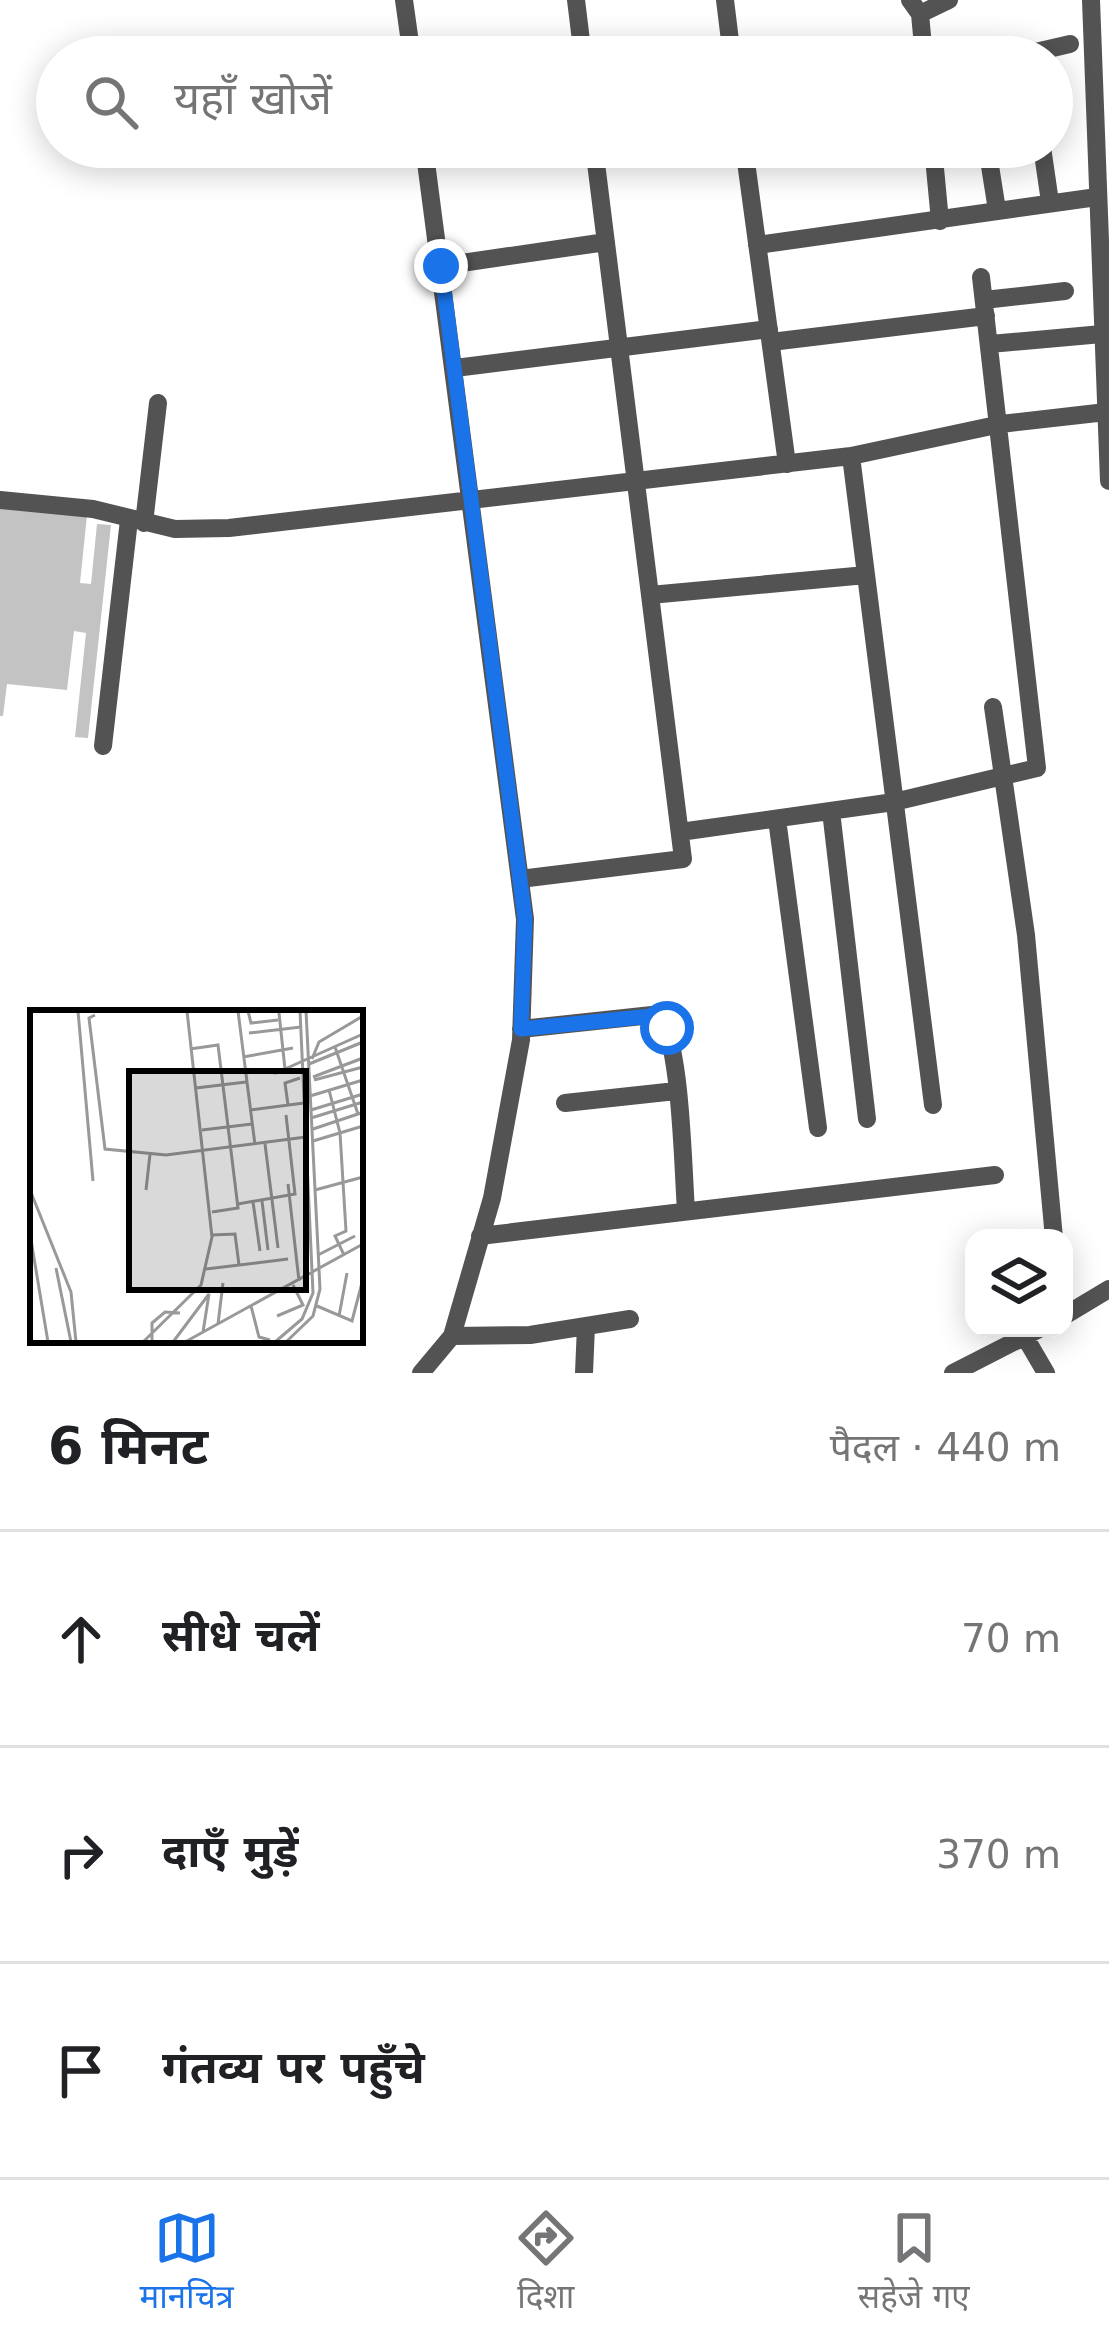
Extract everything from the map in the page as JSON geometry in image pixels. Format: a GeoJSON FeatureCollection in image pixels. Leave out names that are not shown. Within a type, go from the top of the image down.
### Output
{"type":"FeatureCollection","features":[{"type":"Feature","properties":{"kind":"street"},"geometry":{"type":"LineString","coordinates":[[404,0],[409,36]]}},
{"type":"Feature","properties":{"kind":"street"},"geometry":{"type":"LineString","coordinates":[[575,0],[580,36]]}},
{"type":"Feature","properties":{"kind":"street"},"geometry":{"type":"LineString","coordinates":[[725,0],[729,36]]}},
{"type":"Feature","properties":{"kind":"street"},"geometry":{"type":"LineString","coordinates":[[915,7],[949,0]]}},
{"type":"Feature","properties":{"kind":"street"},"geometry":{"type":"LineString","coordinates":[[1090,0],[1109,481]]}},
{"type":"Feature","properties":{"kind":"street"},"geometry":{"type":"LineString","coordinates":[[427,168],[525,919],[521,1029],[492,1198],[452,1336],[427,1369]]}},
{"type":"Feature","properties":{"kind":"street"},"geometry":{"type":"LineString","coordinates":[[520,879],[683,859],[597,168]]}},
{"type":"Feature","properties":{"kind":"street"},"geometry":{"type":"LineString","coordinates":[[747,168],[787,464]]}},
{"type":"Feature","properties":{"kind":"street"},"geometry":{"type":"LineString","coordinates":[[935,168],[940,221]]}},
{"type":"Feature","properties":{"kind":"street"},"geometry":{"type":"LineString","coordinates":[[990,168],[997,210]]}},
{"type":"Feature","properties":{"kind":"street"},"geometry":{"type":"LineString","coordinates":[[1045,168],[1050,202]]}},
{"type":"Feature","properties":{"kind":"street"},"geometry":{"type":"LineString","coordinates":[[758,245],[1097,197]]}},
{"type":"Feature","properties":{"kind":"street"},"geometry":{"type":"LineString","coordinates":[[441,266],[606,242]]}},
{"type":"Feature","properties":{"kind":"street"},"geometry":{"type":"LineString","coordinates":[[680,832],[894,802],[1037,768],[981,277]]}},
{"type":"Feature","properties":{"kind":"street"},"geometry":{"type":"LineString","coordinates":[[455,368],[985,308],[1066,291]]}},
{"type":"Feature","properties":{"kind":"street"},"geometry":{"type":"LineString","coordinates":[[990,344],[1102,334]]}},
{"type":"Feature","properties":{"kind":"street"},"geometry":{"type":"LineString","coordinates":[[103,746],[158,403]]}},
{"type":"Feature","properties":{"kind":"street"},"geometry":{"type":"LineString","coordinates":[[0,500],[93,509],[175,529],[230,528],[851,456],[1000,424],[1106,412]]}},
{"type":"Feature","properties":{"kind":"street"},"geometry":{"type":"LineString","coordinates":[[851,456],[933,1105]]}},
{"type":"Feature","properties":{"kind":"street"},"geometry":{"type":"LineString","coordinates":[[650,595],[866,574]]}},
{"type":"Feature","properties":{"kind":"street"},"geometry":{"type":"LineString","coordinates":[[993,707],[1026,935],[1053,1229]]}},
{"type":"Feature","properties":{"kind":"street"},"geometry":{"type":"LineString","coordinates":[[831,811],[867,1119]]}},
{"type":"Feature","properties":{"kind":"street"},"geometry":{"type":"LineString","coordinates":[[777,819],[818,1128]]}},
{"type":"Feature","properties":{"kind":"street"},"geometry":{"type":"LineString","coordinates":[[521,1029],[662,1018],[676,1091],[686,1211]]}},
{"type":"Feature","properties":{"kind":"street"},"geometry":{"type":"LineString","coordinates":[[565,1103],[676,1091]]}},
{"type":"Feature","properties":{"kind":"street"},"geometry":{"type":"LineString","coordinates":[[480,1236],[995,1175]]}},
{"type":"Feature","properties":{"kind":"street"},"geometry":{"type":"LineString","coordinates":[[1073,1311],[1109,1289]]}},
{"type":"Feature","properties":{"kind":"street"},"geometry":{"type":"LineString","coordinates":[[452,1336],[530,1336],[630,1319]]}},
{"type":"Feature","properties":{"kind":"street"},"geometry":{"type":"LineString","coordinates":[[584,1373],[586,1326]]}},
{"type":"Feature","properties":{"kind":"street"},"geometry":{"type":"LineString","coordinates":[[952,1373],[1024,1337]]}},
{"type":"Feature","properties":{"kind":"street"},"geometry":{"type":"LineString","coordinates":[[1035,1337],[1046,1373]]}},
{"type":"Feature","properties":{"kind":"building"},"geometry":{"type":"Polygon","coordinates":[[[0,506],[87,515],[80,583],[91,584],[97,524],[111,525],[88,738],[75,737],[86,633],[74,631],[67,690],[7,684],[0,716],[0,506]]]}},
{"type":"Feature","properties":{"kind":"route"},"geometry":{"type":"LineString","coordinates":[[441,266],[525,919],[521,1029],[652,1016],[662,1018],[667,1028]]}}]}
